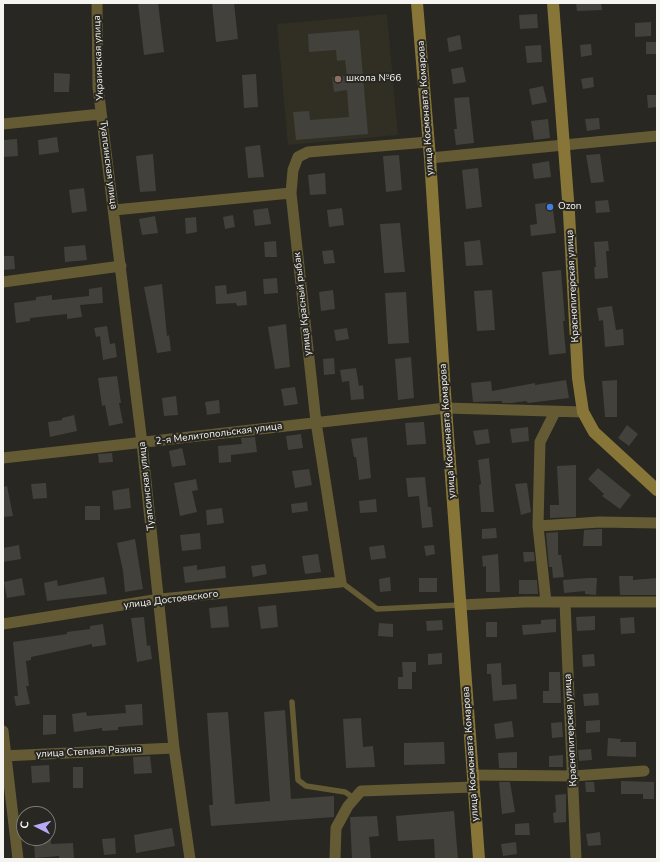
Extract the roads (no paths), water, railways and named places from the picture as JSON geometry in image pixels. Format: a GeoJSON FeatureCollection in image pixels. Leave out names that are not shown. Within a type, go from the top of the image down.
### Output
{"type":"FeatureCollection","features":[{"type":"Feature","properties":{"kind":"main road","name":"улица Космонавта Комарова"},"geometry":{"type":"LineString","coordinates":[[417,3],[430,158],[446,408],[479,859]]}},
{"type":"Feature","properties":{"kind":"main road","name":"Краснопитерская улица"},"geometry":{"type":"LineString","coordinates":[[553,3],[578,378],[583,412],[594,432],[657,490]]}},
{"type":"Feature","properties":{"kind":"street","name":"Украинская улица"},"geometry":{"type":"LineString","coordinates":[[97,3],[98,87],[101,114]]}},
{"type":"Feature","properties":{"kind":"street"},"geometry":{"type":"LineString","coordinates":[[3,124],[101,114]]}},
{"type":"Feature","properties":{"kind":"street","name":"Туапсинская улица"},"geometry":{"type":"LineString","coordinates":[[101,114],[142,443],[160,600],[174,748],[190,859]]}},
{"type":"Feature","properties":{"kind":"street"},"geometry":{"type":"LineString","coordinates":[[430,158],[657,136]]}},
{"type":"Feature","properties":{"kind":"street","name":"улица Красный рыбак"},"geometry":{"type":"LineString","coordinates":[[340,582],[316,422],[291,193],[293,170],[298,157],[308,152],[428,142]]}},
{"type":"Feature","properties":{"kind":"street"},"geometry":{"type":"LineString","coordinates":[[114,210],[291,193]]}},
{"type":"Feature","properties":{"kind":"street"},"geometry":{"type":"LineString","coordinates":[[3,282],[121,266]]}},
{"type":"Feature","properties":{"kind":"street","name":"2-я Мелитопольская улица"},"geometry":{"type":"LineString","coordinates":[[3,458],[446,408],[583,412]]}},
{"type":"Feature","properties":{"kind":"street"},"geometry":{"type":"LineString","coordinates":[[546,602],[538,526],[540,442],[555,412]]}},
{"type":"Feature","properties":{"kind":"street"},"geometry":{"type":"LineString","coordinates":[[538,526],[600,522],[657,523]]}},
{"type":"Feature","properties":{"kind":"street","name":"улица Достоевского"},"geometry":{"type":"LineString","coordinates":[[3,624],[160,600],[340,582]]}},
{"type":"Feature","properties":{"kind":"street"},"geometry":{"type":"LineString","coordinates":[[460,605],[546,602],[657,602]]}},
{"type":"Feature","properties":{"kind":"street","name":"Краснопитерская улица"},"geometry":{"type":"LineString","coordinates":[[565,602],[576,859]]}},
{"type":"Feature","properties":{"kind":"street"},"geometry":{"type":"LineString","coordinates":[[3,731],[4,756],[18,859]]}},
{"type":"Feature","properties":{"kind":"street","name":"улица Степана Разина"},"geometry":{"type":"LineString","coordinates":[[4,756],[174,748]]}},
{"type":"Feature","properties":{"kind":"street"},"geometry":{"type":"LineString","coordinates":[[335,859],[336,828],[354,798],[361,791],[473,781],[644,771]]}},
{"type":"Feature","properties":{"kind":"lane"},"geometry":{"type":"LineString","coordinates":[[340,582],[377,609],[460,605]]}},
{"type":"Feature","properties":{"kind":"lane"},"geometry":{"type":"LineString","coordinates":[[292,702],[298,780],[306,786],[345,792],[354,798]]}},
{"type":"Feature","properties":{"kind":"place","name":"школа №66"},"geometry":{"type":"Point","coordinates":[338,79]}},
{"type":"Feature","properties":{"kind":"place","name":"Ozon"},"geometry":{"type":"Point","coordinates":[550,207]}}]}
